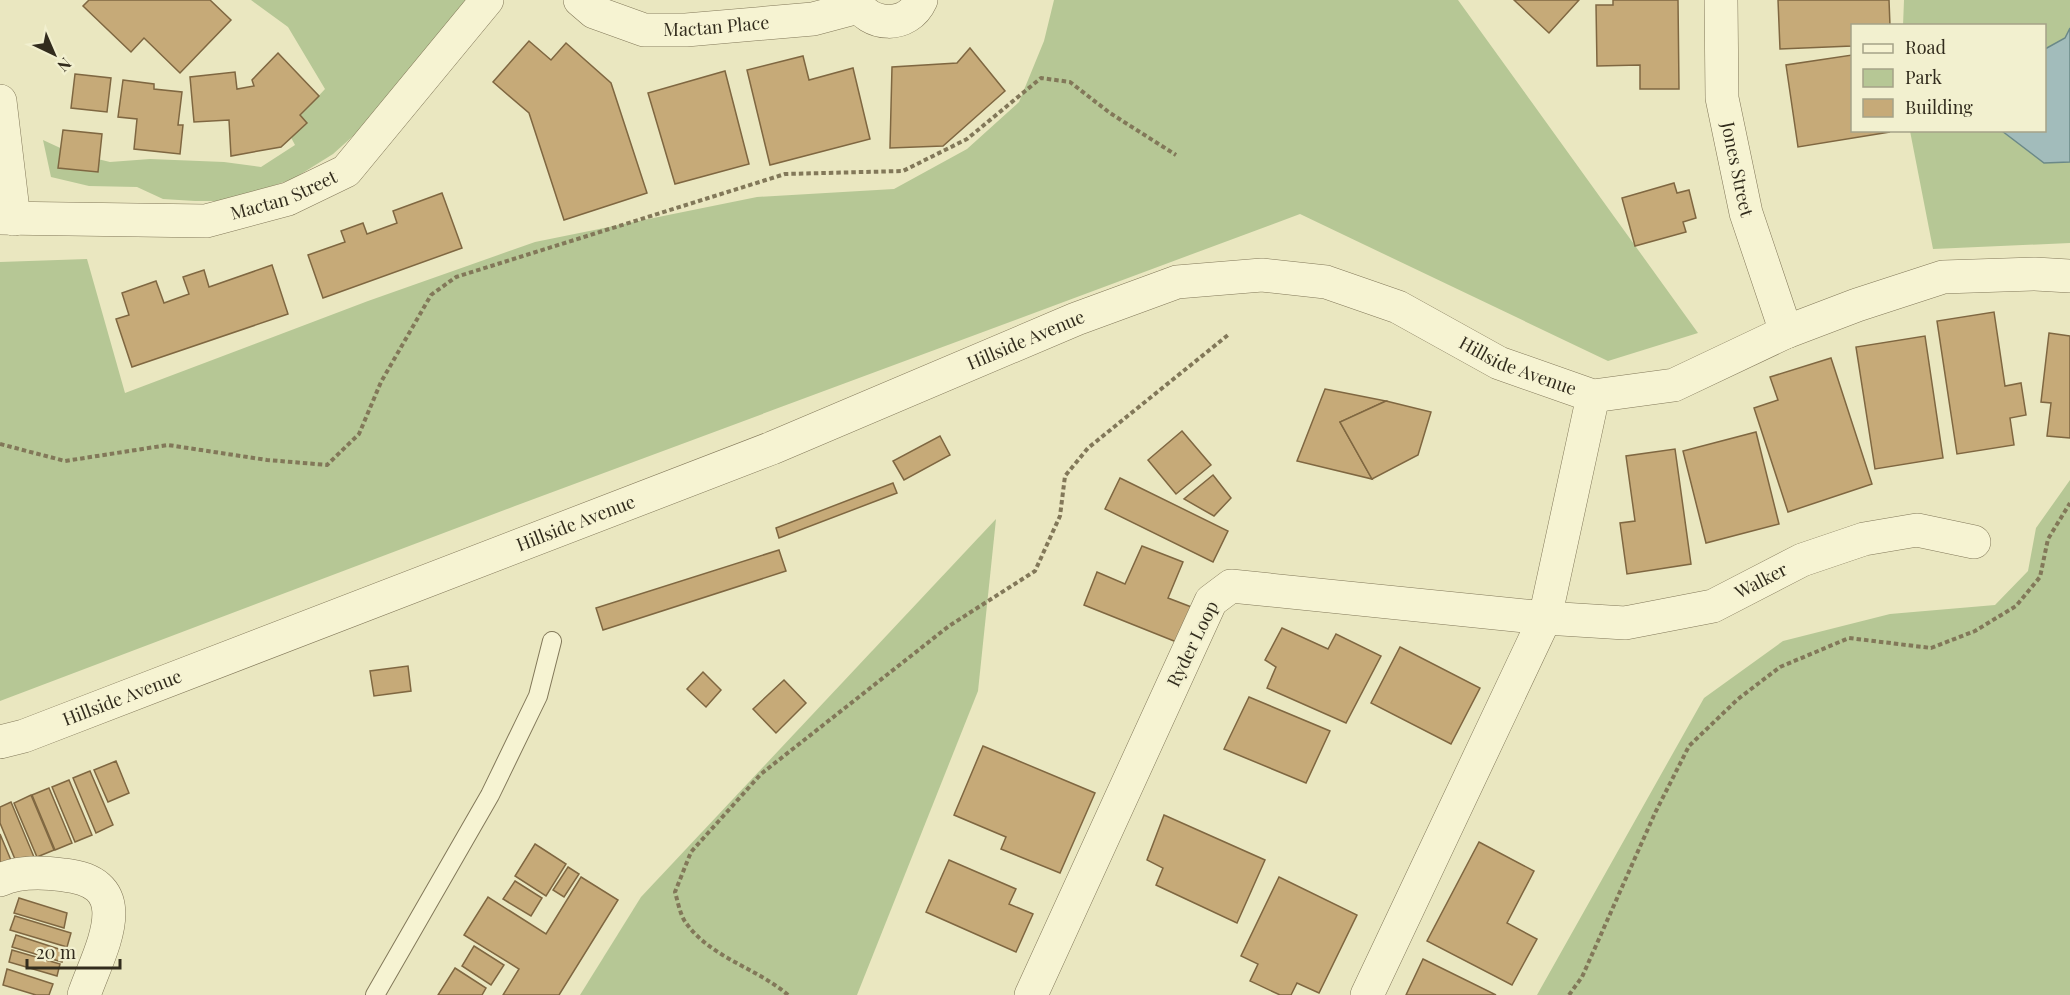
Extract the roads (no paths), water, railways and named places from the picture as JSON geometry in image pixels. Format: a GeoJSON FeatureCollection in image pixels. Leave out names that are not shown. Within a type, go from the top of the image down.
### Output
{"type":"FeatureCollection","features":[{"type":"Feature","properties":{"kind":"street","name":"Mactan Street"},"geometry":{"type":"LineString","coordinates":[[7,218],[206,221],[288,199],[346,171],[488,0]]}},
{"type":"Feature","properties":{"kind":"street","name":"Mactan Place"},"geometry":{"type":"LineString","coordinates":[[580,0],[594,12],[644,30],[686,30],[813,19],[857,3]]}},
{"type":"Feature","properties":{"kind":"street"},"geometry":{"type":"LineString","coordinates":[[857,3],[877,21],[889,22],[901,20],[910,14],[921,0]]}},
{"type":"Feature","properties":{"kind":"street","name":"Jones Street"},"geometry":{"type":"LineString","coordinates":[[1720,0],[1722,98],[1746,213],[1786,332]]}},
{"type":"Feature","properties":{"kind":"street"},"geometry":{"type":"LineString","coordinates":[[0,101],[7,218]]}},
{"type":"Feature","properties":{"kind":"street","name":"Hillside Avenue"},"geometry":{"type":"LineString","coordinates":[[0,742],[35,732],[761,453],[1076,319],[1177,282],[1262,275],[1326,282],[1398,307],[1499,363],[1593,396],[1674,385],[1786,332],[1857,305],[1943,278],[2035,274],[2070,276]]}},
{"type":"Feature","properties":{"kind":"street"},"geometry":{"type":"LineString","coordinates":[[1367,995],[1545,618],[1593,396]]}},
{"type":"Feature","properties":{"kind":"street","name":"Walker"},"geometry":{"type":"LineString","coordinates":[[1545,618],[1625,623],[1713,606],[1802,560],[1864,538],[1917,530],[1974,542]]}},
{"type":"Feature","properties":{"kind":"street","name":"Ryder Loop"},"geometry":{"type":"LineString","coordinates":[[1031,995],[1211,601],[1220,592],[1231,586],[1545,618]]}},
{"type":"Feature","properties":{"kind":"street"},"geometry":{"type":"LineString","coordinates":[[0,880],[14,873],[77,876],[98,885],[109,899],[111,917],[84,995]]}},
{"type":"Feature","properties":{"kind":"lane"},"geometry":{"type":"LineString","coordinates":[[375,995],[490,795],[537,696],[552,641]]}},
{"type":"Feature","properties":{"kind":"water"},"geometry":{"type":"Polygon","coordinates":[[[2070,28],[2070,162],[2044,163],[2003,132],[2046,132],[2046,48],[2065,38],[2070,28]]]}}]}
